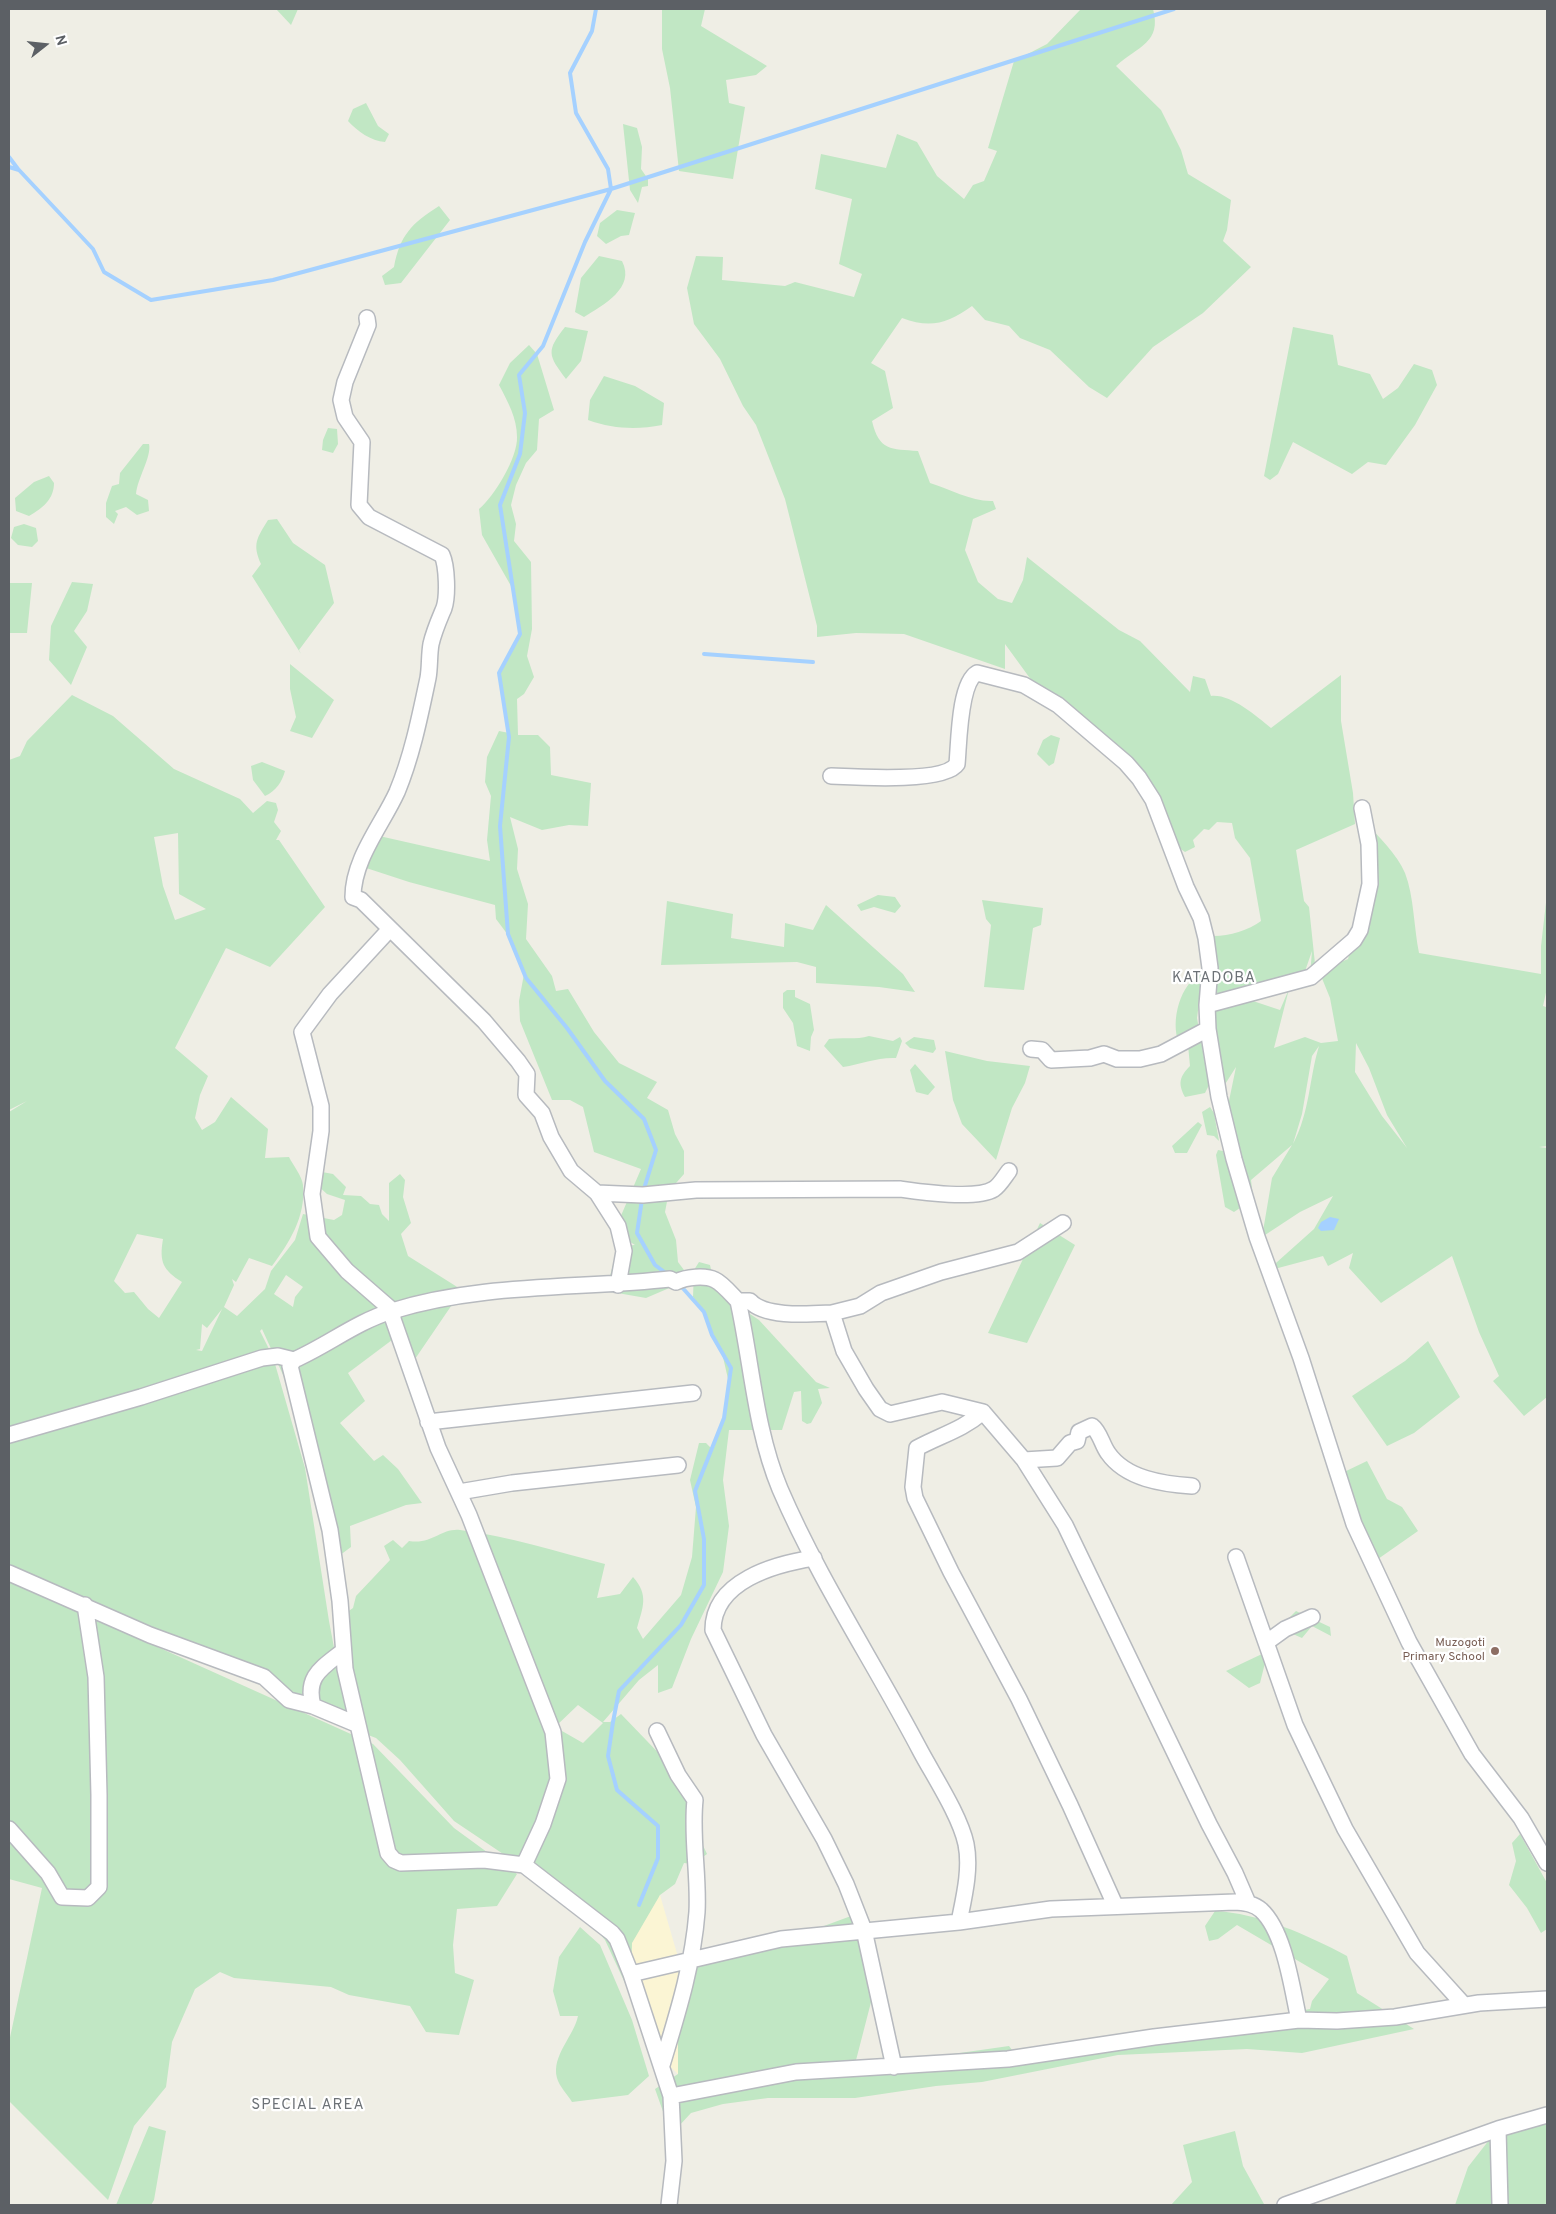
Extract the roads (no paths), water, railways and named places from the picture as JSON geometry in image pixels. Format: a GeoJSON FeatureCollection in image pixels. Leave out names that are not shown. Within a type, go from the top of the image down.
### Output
{"type":"FeatureCollection","features":[{"type":"Feature","properties":{"kind":"street"},"geometry":{"type":"LineString","coordinates":[[367,318],[368,325],[341,400],[345,417],[362,442],[359,505],[369,517],[430,547],[442,556],[446,564],[445,606],[439,617],[431,644],[428,678],[417,731],[397,791],[370,841],[353,897],[361,900],[389,930],[484,1021],[527,1074],[526,1094],[542,1112],[558,1152],[570,1171],[597,1193],[618,1226],[622,1238],[624,1261],[618,1285]]}},
{"type":"Feature","properties":{"kind":"street"},"geometry":{"type":"LineString","coordinates":[[831,776],[874,778],[938,774],[952,770],[957,764],[962,703],[970,681],[976,674],[1024,685],[1040,693],[1058,705],[1126,763],[1139,778],[1153,800],[1202,924],[1210,964],[1207,1006],[1208,1030],[1221,1106],[1234,1159],[1257,1237],[1301,1358],[1358,1536],[1409,1642],[1472,1754],[1520,1818],[1547,1863]]}},
{"type":"Feature","properties":{"kind":"street"},"geometry":{"type":"LineString","coordinates":[[1207,1006],[1310,977],[1354,940],[1360,930],[1370,884],[1369,844],[1362,808]]}},
{"type":"Feature","properties":{"kind":"street"},"geometry":{"type":"LineString","coordinates":[[389,930],[330,994],[302,1033],[321,1106],[321,1131],[313,1175],[312,1194],[318,1237],[347,1271],[393,1311],[393,1319],[428,1422],[459,1492],[554,1732],[558,1779],[543,1824],[524,1866]]}},
{"type":"Feature","properties":{"kind":"street"},"geometry":{"type":"LineString","coordinates":[[1031,1049],[1042,1050],[1051,1060],[1090,1058],[1104,1054],[1118,1059],[1140,1059],[1161,1054],[1208,1030]]}},
{"type":"Feature","properties":{"kind":"street"},"geometry":{"type":"LineString","coordinates":[[597,1193],[643,1195],[696,1190],[900,1189],[929,1193],[972,1194],[996,1188],[1009,1170]]}},
{"type":"Feature","properties":{"kind":"street"},"geometry":{"type":"LineString","coordinates":[[738,1301],[750,1301],[756,1308],[794,1314],[832,1312],[860,1306],[881,1293],[941,1272],[1018,1252],[1063,1223]]}},
{"type":"Feature","properties":{"kind":"street"},"geometry":{"type":"LineString","coordinates":[[669,2205],[674,2162],[671,2096],[631,1974],[617,1938],[608,1928],[524,1866],[484,1860],[409,1863],[394,1860],[385,1843],[370,1769],[356,1724],[343,1651],[335,1560],[290,1366],[294,1360],[355,1325],[393,1311],[437,1300],[504,1290],[557,1286],[618,1285],[670,1279],[676,1282],[684,1278],[717,1280],[738,1301],[749,1348],[755,1396],[766,1450],[796,1526],[894,1700],[962,1831],[968,1858],[959,1922]]}},
{"type":"Feature","properties":{"kind":"street"},"geometry":{"type":"LineString","coordinates":[[832,1312],[844,1351],[873,1401],[884,1412],[890,1414],[942,1402],[983,1412],[1024,1460],[1065,1526],[1209,1824],[1236,1873],[1248,1903]]}},
{"type":"Feature","properties":{"kind":"street"},"geometry":{"type":"LineString","coordinates":[[9,1434],[141,1397],[262,1358],[278,1356],[294,1360]]}},
{"type":"Feature","properties":{"kind":"street"},"geometry":{"type":"LineString","coordinates":[[428,1422],[693,1393]]}},
{"type":"Feature","properties":{"kind":"street"},"geometry":{"type":"LineString","coordinates":[[983,1412],[967,1426],[936,1438],[917,1448],[913,1487],[915,1498],[946,1564],[1019,1699],[1115,1905]]}},
{"type":"Feature","properties":{"kind":"street"},"geometry":{"type":"LineString","coordinates":[[1024,1460],[1057,1458],[1070,1443],[1078,1441],[1079,1432],[1091,1426],[1097,1430],[1109,1455],[1127,1470],[1160,1483],[1192,1486]]}},
{"type":"Feature","properties":{"kind":"street"},"geometry":{"type":"LineString","coordinates":[[459,1492],[512,1483],[678,1465]]}},
{"type":"Feature","properties":{"kind":"street"},"geometry":{"type":"LineString","coordinates":[[1236,1557],[1295,1725],[1345,1829],[1417,1953],[1464,2005]]}},
{"type":"Feature","properties":{"kind":"street"},"geometry":{"type":"LineString","coordinates":[[814,1558],[771,1567],[738,1585],[724,1600],[714,1620],[713,1630],[764,1735],[839,1867],[864,1930],[894,2067]]}},
{"type":"Feature","properties":{"kind":"street"},"geometry":{"type":"LineString","coordinates":[[9,1573],[150,1635],[264,1677],[289,1700],[313,1706],[356,1724]]}},
{"type":"Feature","properties":{"kind":"street"},"geometry":{"type":"LineString","coordinates":[[9,1829],[48,1873],[62,1897],[88,1898],[99,1887],[100,1795],[96,1677],[85,1605]]}},
{"type":"Feature","properties":{"kind":"street"},"geometry":{"type":"LineString","coordinates":[[1267,1642],[1286,1629],[1312,1617]]}},
{"type":"Feature","properties":{"kind":"street"},"geometry":{"type":"LineString","coordinates":[[313,1706],[310,1685],[315,1675],[343,1651]]}},
{"type":"Feature","properties":{"kind":"street"},"geometry":{"type":"LineString","coordinates":[[657,1731],[678,1775],[695,1800],[693,1816],[697,1892],[692,1958],[662,2065]]}},
{"type":"Feature","properties":{"kind":"street"},"geometry":{"type":"LineString","coordinates":[[631,1974],[692,1958],[781,1939],[959,1922],[1051,1909],[1115,1905],[1248,1903],[1260,1910],[1269,1920],[1280,1945],[1299,2020]]}},
{"type":"Feature","properties":{"kind":"street"},"geometry":{"type":"LineString","coordinates":[[671,2096],[796,2072],[1008,2059],[1154,2037],[1299,2020],[1337,2021],[1395,2017],[1464,2005],[1547,1999]]}},
{"type":"Feature","properties":{"kind":"street"},"geometry":{"type":"LineString","coordinates":[[1285,2205],[1498,2129],[1547,2115]]}},
{"type":"Feature","properties":{"kind":"street"},"geometry":{"type":"LineString","coordinates":[[1498,2129],[1500,2205]]}},
{"type":"Feature","properties":{"kind":"water"},"geometry":{"type":"Polygon","coordinates":[[[1330,1217],[1339,1219],[1334,1230],[1321,1231],[1318,1228],[1321,1222],[1330,1217]]]}},
{"type":"Feature","properties":{"kind":"waterway"},"geometry":{"type":"LineString","coordinates":[[596,9],[592,31],[570,73],[576,113],[608,169],[611,189],[585,242],[543,346],[519,375],[525,413],[520,454],[500,505],[520,634],[499,673],[509,737],[500,826],[508,934],[526,978],[567,1028],[605,1081],[644,1119],[656,1150],[643,1192]]}},
{"type":"Feature","properties":{"kind":"waterway"},"geometry":{"type":"LineString","coordinates":[[9,167],[19,170],[93,249],[104,272],[151,300],[273,280],[611,189],[1174,9]]}},
{"type":"Feature","properties":{"kind":"waterway"},"geometry":{"type":"LineString","coordinates":[[9,157],[18,169]]}},
{"type":"Feature","properties":{"kind":"waterway"},"geometry":{"type":"LineString","coordinates":[[704,654],[813,662]]}},
{"type":"Feature","properties":{"kind":"waterway"},"geometry":{"type":"LineString","coordinates":[[642,1199],[637,1233],[655,1265],[667,1274]]}},
{"type":"Feature","properties":{"kind":"waterway"},"geometry":{"type":"LineString","coordinates":[[639,1905],[658,1858],[658,1826],[617,1790],[608,1756],[613,1722],[619,1691],[681,1625],[704,1585],[704,1539],[695,1491],[724,1418],[731,1368],[712,1335],[704,1312],[680,1285]]}},
{"type":"Feature","properties":{"kind":"place","name":"Muzogoti Primary School"},"geometry":{"type":"Point","coordinates":[1495,1651]}},
{"type":"Feature","properties":{"kind":"district","name":"KATADOBA"},"geometry":{"type":"Point","coordinates":[1214,979]}},
{"type":"Feature","properties":{"kind":"district","name":"SPECIAL AREA"},"geometry":{"type":"Point","coordinates":[308,2106]}}]}
